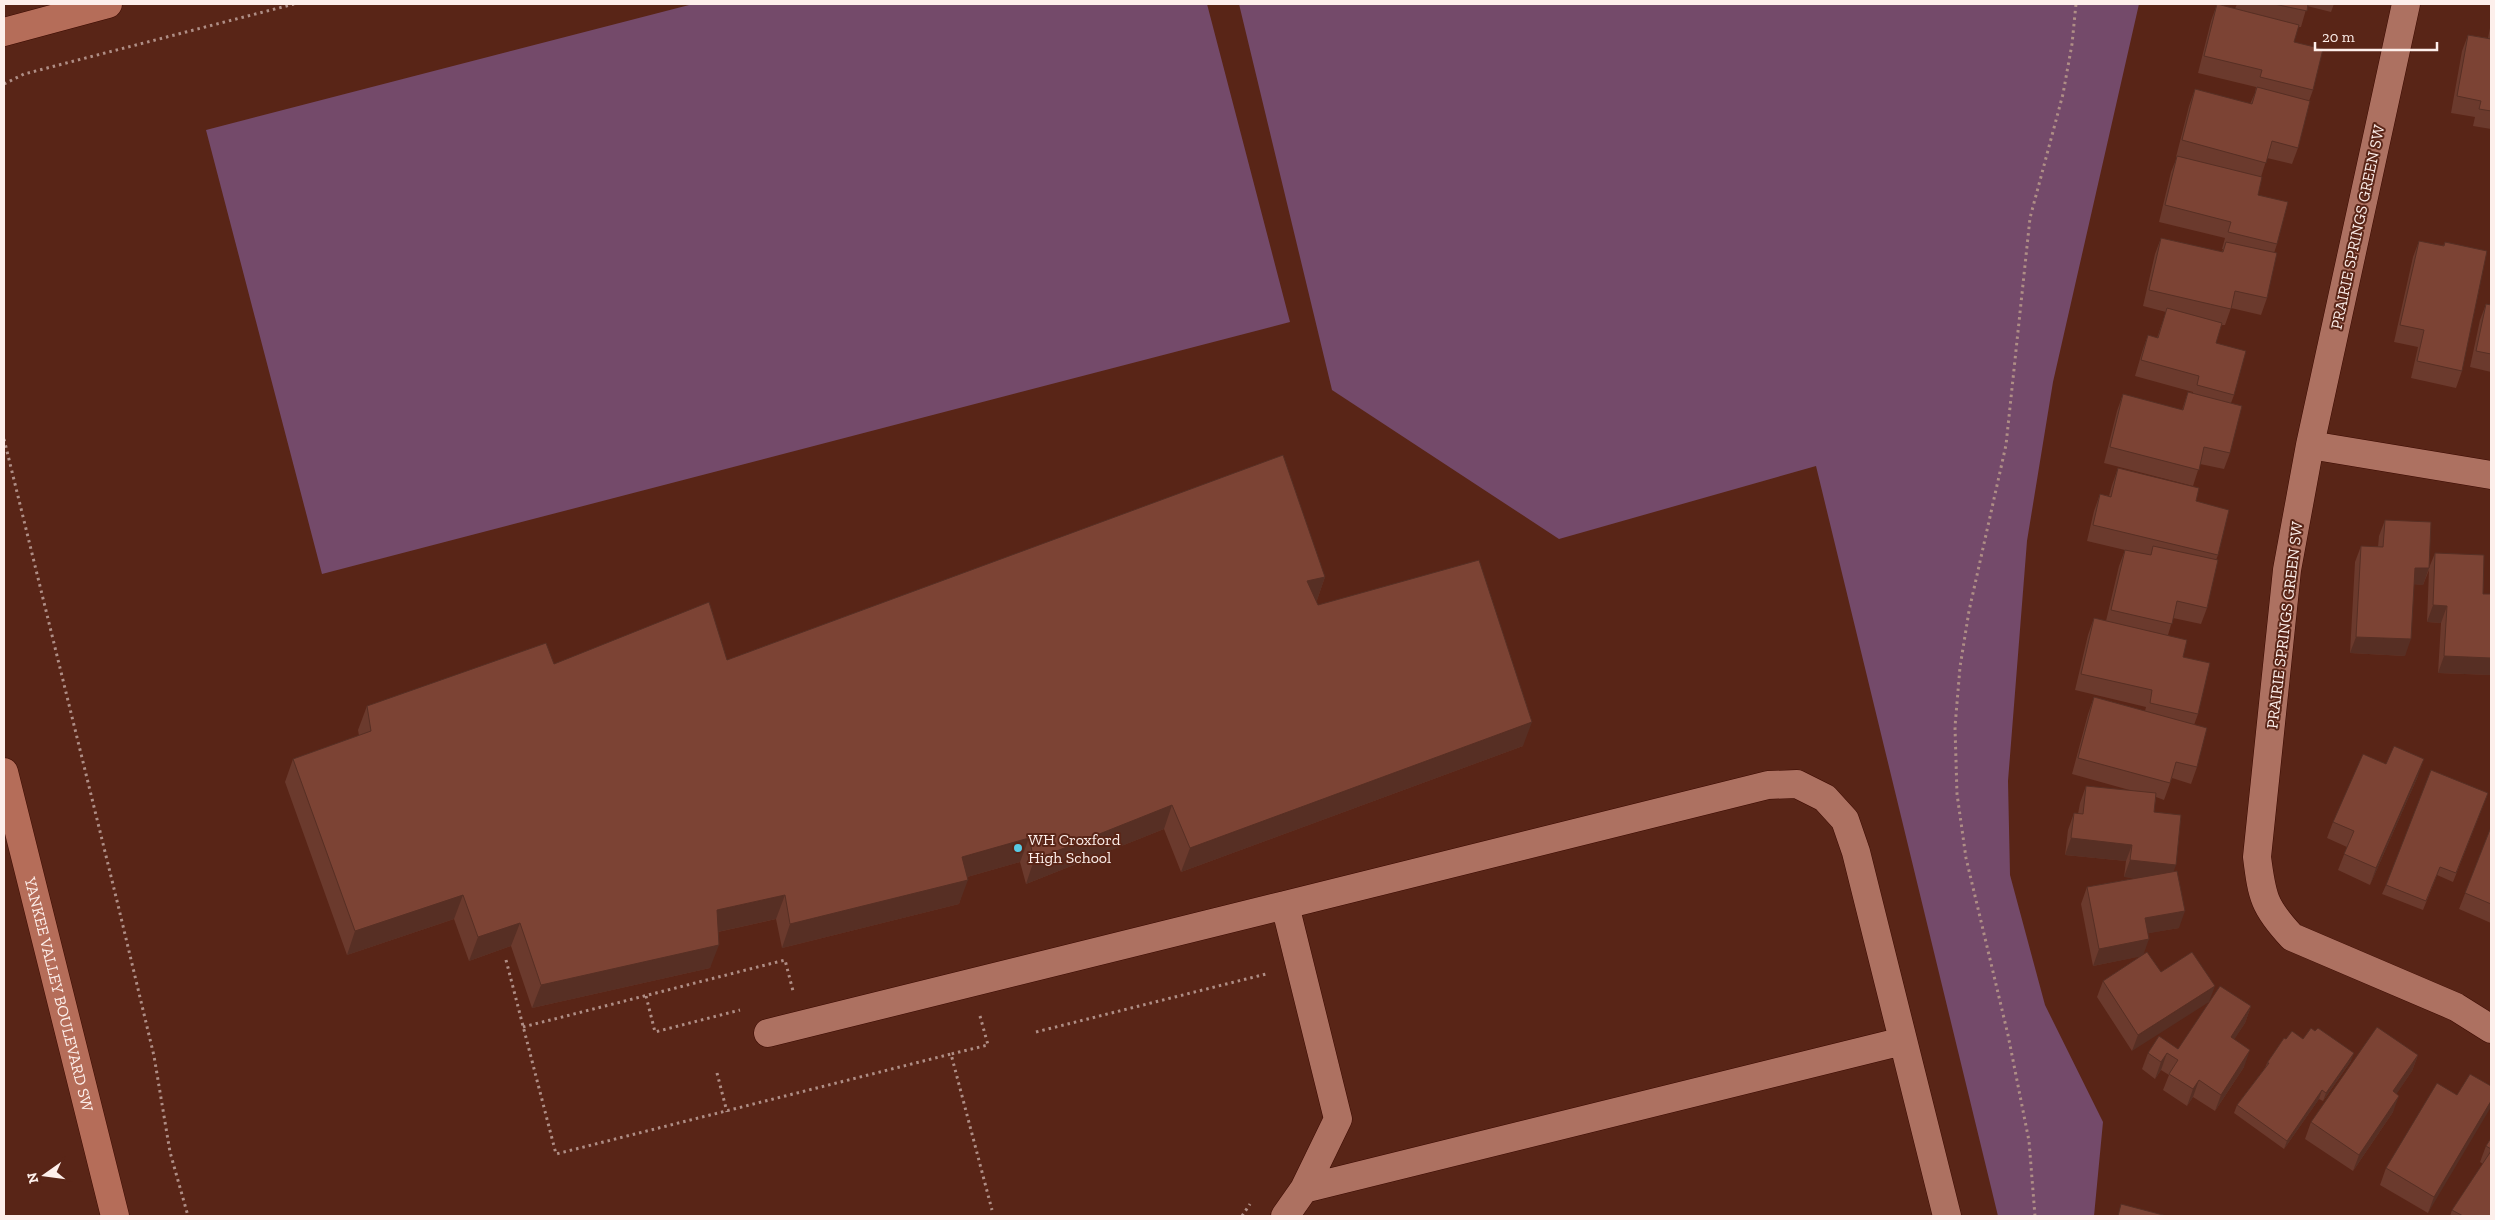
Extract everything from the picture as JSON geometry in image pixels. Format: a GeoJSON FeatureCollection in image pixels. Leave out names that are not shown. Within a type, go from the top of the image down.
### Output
{"type":"FeatureCollection","features":[{"type":"Feature","properties":{"kind":"main road"},"geometry":{"type":"LineString","coordinates":[[4,32],[108,4]]}},
{"type":"Feature","properties":{"kind":"main road","name":"YANKEE VALLEY BOULEVARD SW"},"geometry":{"type":"LineString","coordinates":[[4,772],[115,1216]]}},
{"type":"Feature","properties":{"kind":"street","name":"PRAIRIE SPRINGS GREEN SW"},"geometry":{"type":"LineString","coordinates":[[2406,4],[2310,444],[2287,570],[2257,857],[2261,889],[2272,916],[2292,937],[2456,1007],[2491,1029]]}},
{"type":"Feature","properties":{"kind":"street"},"geometry":{"type":"LineString","coordinates":[[2310,444],[2491,475]]}},
{"type":"Feature","properties":{"kind":"street"},"geometry":{"type":"LineString","coordinates":[[768,1033],[1768,785],[1797,784],[1825,798],[1845,820],[1856,852],[1946,1216]]}},
{"type":"Feature","properties":{"kind":"street"},"geometry":{"type":"LineString","coordinates":[[1284,905],[1338,1119],[1304,1189],[1285,1216]]}},
{"type":"Feature","properties":{"kind":"street"},"geometry":{"type":"LineString","coordinates":[[1304,1189],[1903,1041]]}},
{"type":"Feature","properties":{"kind":"path"},"geometry":{"type":"LineString","coordinates":[[4,84],[24,74],[294,4]]}},
{"type":"Feature","properties":{"kind":"path"},"geometry":{"type":"LineString","coordinates":[[2035,1216],[2029,1141],[2008,1035],[1966,858],[1956,794],[1955,727],[1960,667],[1969,610],[2006,445],[2030,218],[2063,94],[2072,44],[2076,4]]}},
{"type":"Feature","properties":{"kind":"path"},"geometry":{"type":"LineString","coordinates":[[4,438],[154,1056],[170,1152],[188,1216]]}},
{"type":"Feature","properties":{"kind":"path"},"geometry":{"type":"LineString","coordinates":[[506,960],[556,1154],[988,1045],[978,1008]]}},
{"type":"Feature","properties":{"kind":"path"},"geometry":{"type":"LineString","coordinates":[[523,1027],[785,960],[794,996]]}},
{"type":"Feature","properties":{"kind":"path"},"geometry":{"type":"LineString","coordinates":[[1036,1032],[1271,972]]}},
{"type":"Feature","properties":{"kind":"path"},"geometry":{"type":"LineString","coordinates":[[951,1054],[992,1210]]}},
{"type":"Feature","properties":{"kind":"path"},"geometry":{"type":"LineString","coordinates":[[717,1073],[727,1112]]}},
{"type":"Feature","properties":{"kind":"path"},"geometry":{"type":"LineString","coordinates":[[1242,1216],[1253,1201]]}},
{"type":"Feature","properties":{"kind":"shaded area"},"geometry":{"type":"Polygon","coordinates":[[[693,4],[1207,4],[1290,322],[322,574],[206,130],[693,4]]]}},
{"type":"Feature","properties":{"kind":"shaded area"},"geometry":{"type":"Polygon","coordinates":[[[1239,4],[2139,4],[2053,382],[2027,541],[2008,781],[2010,875],[2045,1005],[2103,1122],[2094,1216],[1998,1216],[1816,466],[1559,539],[1332,390],[1239,4]]]}},
{"type":"Feature","properties":{"kind":"building"},"geometry":{"type":"Polygon","coordinates":[[[2217,4],[2299,25],[2294,42],[2323,49],[2313,90],[2260,77],[2262,70],[2204,56],[2217,4]]]}},
{"type":"Feature","properties":{"kind":"building"},"geometry":{"type":"Polygon","coordinates":[[[2274,4],[2308,4],[2307,11],[2274,4]]]}},
{"type":"Feature","properties":{"kind":"building"},"geometry":{"type":"Polygon","coordinates":[[[2468,35],[2491,39],[2491,111],[2479,109],[2481,101],[2457,96],[2468,35]]]}},
{"type":"Feature","properties":{"kind":"building"},"geometry":{"type":"Polygon","coordinates":[[[2257,87],[2310,101],[2298,148],[2272,141],[2266,163],[2182,140],[2195,89],[2252,104],[2257,87]]]}},
{"type":"Feature","properties":{"kind":"building"},"geometry":{"type":"Polygon","coordinates":[[[2177,156],[2262,177],[2258,195],[2288,202],[2277,244],[2228,232],[2231,222],[2165,205],[2177,156]]]}},
{"type":"Feature","properties":{"kind":"building"},"geometry":{"type":"Polygon","coordinates":[[[2161,238],[2223,252],[2226,242],[2277,253],[2267,298],[2235,291],[2231,309],[2149,290],[2161,238]]]}},
{"type":"Feature","properties":{"kind":"building"},"geometry":{"type":"Polygon","coordinates":[[[2419,241],[2444,246],[2445,242],[2487,251],[2462,371],[2417,361],[2424,330],[2400,325],[2419,241]]]}},
{"type":"Feature","properties":{"kind":"building"},"geometry":{"type":"Polygon","coordinates":[[[2486,304],[2491,305],[2491,354],[2476,351],[2486,304]]]}},
{"type":"Feature","properties":{"kind":"building"},"geometry":{"type":"Polygon","coordinates":[[[2167,308],[2222,323],[2216,343],[2246,351],[2234,395],[2197,385],[2199,376],[2141,360],[2148,335],[2158,338],[2167,308]]]}},
{"type":"Feature","properties":{"kind":"building"},"geometry":{"type":"Polygon","coordinates":[[[2188,392],[2242,406],[2230,453],[2204,447],[2199,470],[2110,447],[2123,394],[2183,410],[2188,392]]]}},
{"type":"Feature","properties":{"kind":"building"},"geometry":{"type":"Polygon","coordinates":[[[1283,455],[1325,577],[1307,581],[1318,605],[1479,560],[1532,722],[1190,848],[1172,805],[1034,860],[1029,838],[962,857],[968,880],[790,924],[785,895],[717,910],[719,945],[541,985],[520,923],[478,937],[463,895],[355,931],[293,759],[371,731],[367,706],[546,643],[554,664],[709,602],[727,660],[1283,455]]]}},
{"type":"Feature","properties":{"kind":"building"},"geometry":{"type":"Polygon","coordinates":[[[2118,468],[2199,488],[2196,501],[2229,510],[2218,555],[2093,525],[2100,494],[2111,497],[2118,468]]]}},
{"type":"Feature","properties":{"kind":"building"},"geometry":{"type":"Polygon","coordinates":[[[2385,520],[2431,522],[2429,568],[2415,568],[2411,639],[2356,637],[2361,546],[2383,547],[2385,520]]]}},
{"type":"Feature","properties":{"kind":"building"},"geometry":{"type":"Polygon","coordinates":[[[2153,546],[2218,560],[2207,608],[2177,601],[2172,624],[2111,610],[2125,550],[2151,555],[2153,546]]]}},
{"type":"Feature","properties":{"kind":"building"},"geometry":{"type":"Polygon","coordinates":[[[2435,553],[2484,555],[2483,594],[2491,594],[2491,658],[2444,656],[2447,606],[2433,605],[2435,553]]]}},
{"type":"Feature","properties":{"kind":"building"},"geometry":{"type":"Polygon","coordinates":[[[2094,618],[2187,640],[2183,657],[2210,663],[2198,714],[2150,703],[2152,690],[2081,674],[2094,618]]]}},
{"type":"Feature","properties":{"kind":"building"},"geometry":{"type":"Polygon","coordinates":[[[2094,697],[2207,728],[2197,767],[2176,762],[2170,783],[2078,758],[2094,697]]]}},
{"type":"Feature","properties":{"kind":"building"},"geometry":{"type":"Polygon","coordinates":[[[2394,746],[2424,759],[2376,868],[2344,854],[2354,831],[2333,822],[2363,754],[2386,764],[2394,746]]]}},
{"type":"Feature","properties":{"kind":"building"},"geometry":{"type":"Polygon","coordinates":[[[2431,770],[2488,793],[2456,873],[2440,867],[2426,901],[2386,885],[2431,770]]]}},
{"type":"Feature","properties":{"kind":"building"},"geometry":{"type":"Polygon","coordinates":[[[2086,786],[2156,793],[2154,812],[2181,815],[2176,865],[2130,860],[2132,845],[2071,838],[2074,813],[2083,814],[2086,786]]]}},
{"type":"Feature","properties":{"kind":"building"},"geometry":{"type":"Polygon","coordinates":[[[2491,827],[2491,904],[2465,893],[2491,827]]]}},
{"type":"Feature","properties":{"kind":"building"},"geometry":{"type":"Polygon","coordinates":[[[2177,871],[2185,911],[2145,918],[2149,939],[2099,949],[2087,887],[2177,871]]]}},
{"type":"Feature","properties":{"kind":"building"},"geometry":{"type":"Polygon","coordinates":[[[2147,952],[2161,972],[2192,952],[2215,986],[2138,1035],[2103,981],[2147,952]]]}},
{"type":"Feature","properties":{"kind":"building"},"geometry":{"type":"Polygon","coordinates":[[[2220,986],[2251,1006],[2231,1037],[2250,1050],[2221,1095],[2199,1080],[2193,1089],[2169,1074],[2178,1060],[2167,1053],[2161,1062],[2148,1053],[2159,1036],[2178,1049],[2220,986]]]}},
{"type":"Feature","properties":{"kind":"building"},"geometry":{"type":"Polygon","coordinates":[[[2377,1027],[2418,1055],[2393,1091],[2399,1096],[2359,1155],[2311,1122],[2377,1027]]]}},
{"type":"Feature","properties":{"kind":"building"},"geometry":{"type":"Polygon","coordinates":[[[2311,1028],[2315,1031],[2318,1028],[2354,1053],[2326,1093],[2322,1090],[2287,1141],[2237,1105],[2269,1063],[2267,1063],[2284,1038],[2286,1039],[2292,1031],[2303,1039],[2311,1028]]]}},
{"type":"Feature","properties":{"kind":"building"},"geometry":{"type":"Polygon","coordinates":[[[2470,1074],[2491,1086],[2491,1101],[2434,1197],[2386,1168],[2437,1083],[2457,1095],[2470,1074]]]}},
{"type":"Feature","properties":{"kind":"building"},"geometry":{"type":"Polygon","coordinates":[[[2491,1138],[2491,1149],[2486,1146],[2491,1138]]]}},
{"type":"Feature","properties":{"kind":"building"},"geometry":{"type":"Polygon","coordinates":[[[2491,1151],[2491,1216],[2463,1216],[2452,1210],[2491,1151]]]}},
{"type":"Feature","properties":{"kind":"building"},"geometry":{"type":"Polygon","coordinates":[[[2121,1204],[2167,1216],[2118,1216],[2121,1204]]]}},
{"type":"Feature","properties":{"kind":"place","name":"WH Croxford High School"},"geometry":{"type":"Point","coordinates":[1018,848]}}]}
